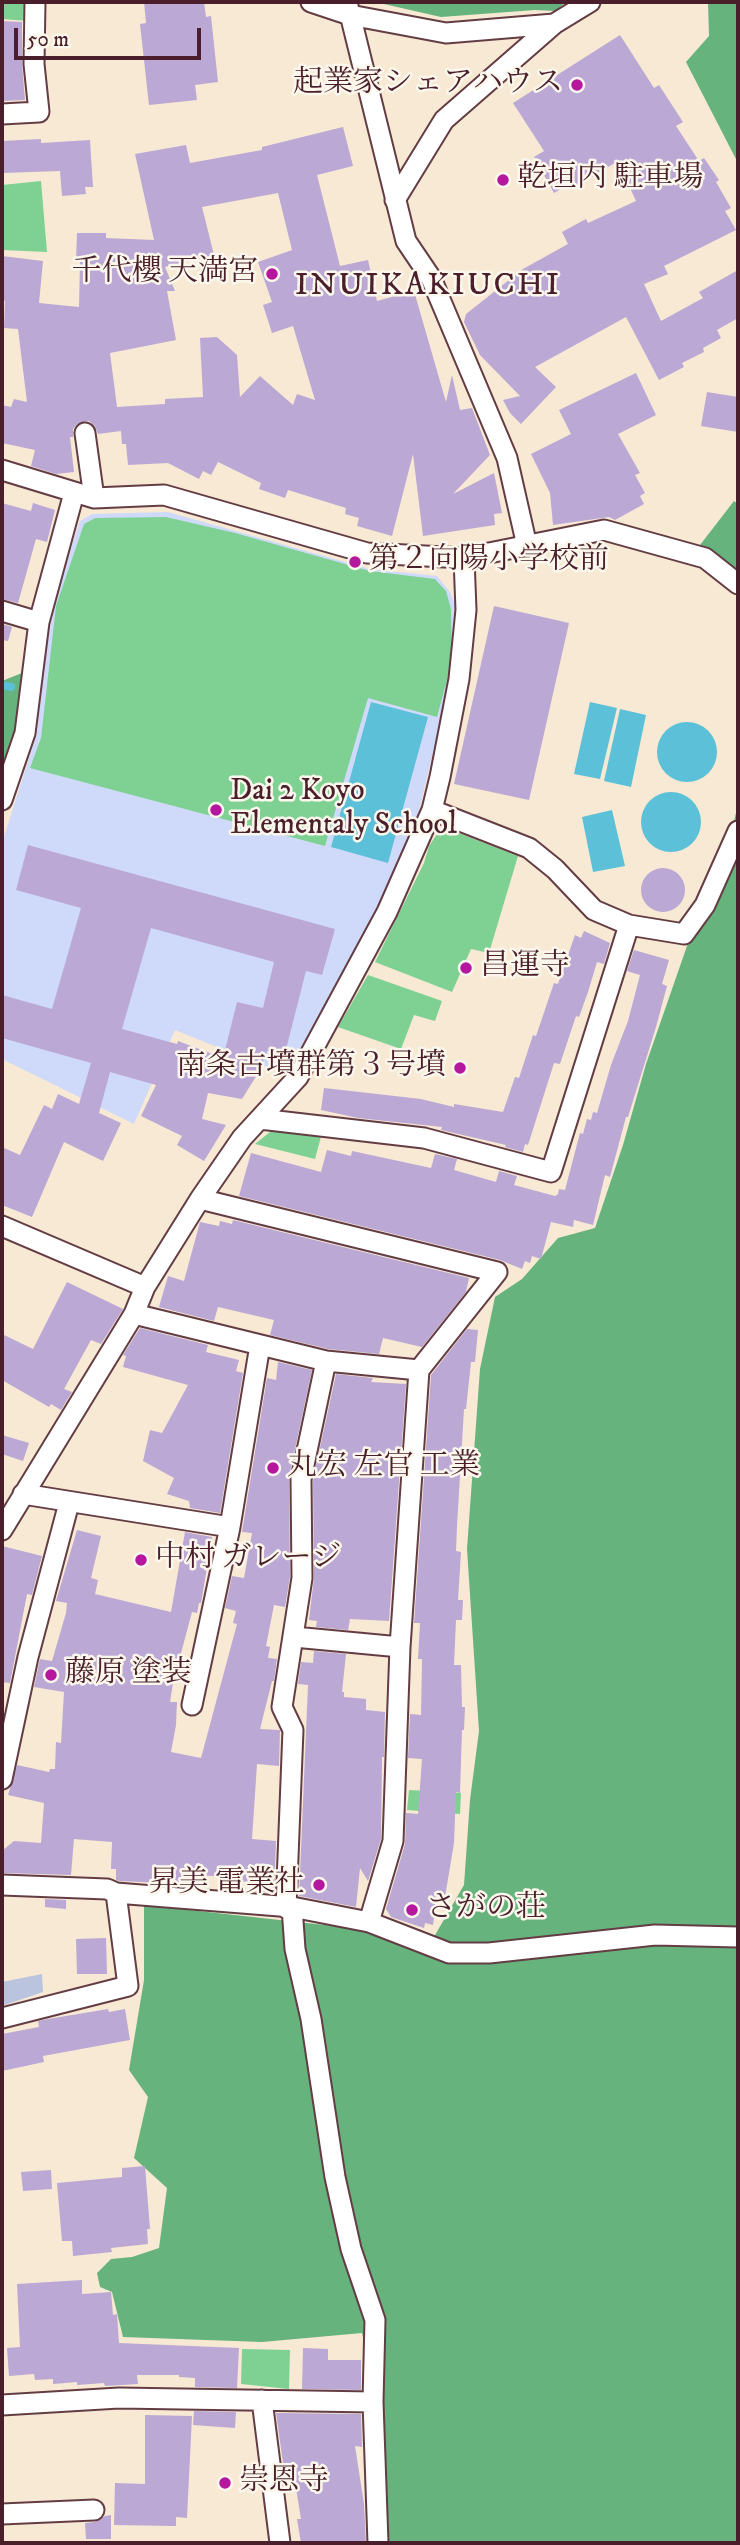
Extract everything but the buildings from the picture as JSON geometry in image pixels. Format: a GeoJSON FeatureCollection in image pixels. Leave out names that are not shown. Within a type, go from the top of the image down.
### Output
{"type":"FeatureCollection","features":[{"type":"Feature","properties":{"kind":"street"},"geometry":{"type":"LineString","coordinates":[[2,114],[39,112],[34,64],[35,2]]}},
{"type":"Feature","properties":{"kind":"street"},"geometry":{"type":"LineString","coordinates":[[311,2],[348,8],[446,33],[554,24]]}},
{"type":"Feature","properties":{"kind":"street"},"geometry":{"type":"LineString","coordinates":[[395,200],[444,120],[554,24],[590,2]]}},
{"type":"Feature","properties":{"kind":"street"},"geometry":{"type":"LineString","coordinates":[[348,8],[406,241],[431,278],[507,458],[527,546]]}},
{"type":"Feature","properties":{"kind":"street"},"geometry":{"type":"LineString","coordinates":[[85,433],[94,498]]}},
{"type":"Feature","properties":{"kind":"street"},"geometry":{"type":"LineString","coordinates":[[2,470],[94,498],[164,495],[367,553],[464,558],[604,530],[705,558],[738,584]]}},
{"type":"Feature","properties":{"kind":"street"},"geometry":{"type":"LineString","coordinates":[[2,800],[25,733],[39,622],[74,493]]}},
{"type":"Feature","properties":{"kind":"street"},"geometry":{"type":"LineString","coordinates":[[2,1530],[134,1314],[145,1287],[200,1199],[242,1138],[298,1077],[387,912],[432,810],[459,680],[466,610],[464,558]]}},
{"type":"Feature","properties":{"kind":"street"},"geometry":{"type":"LineString","coordinates":[[2,611],[39,622]]}},
{"type":"Feature","properties":{"kind":"street"},"geometry":{"type":"LineString","coordinates":[[432,810],[529,848],[555,869],[594,910],[629,925],[684,934],[705,905],[738,831]]}},
{"type":"Feature","properties":{"kind":"street"},"geometry":{"type":"LineString","coordinates":[[260,1119],[424,1138],[551,1172],[629,925]]}},
{"type":"Feature","properties":{"kind":"street"},"geometry":{"type":"LineString","coordinates":[[200,1199],[497,1272],[419,1370],[400,1647],[393,1841],[369,1922]]}},
{"type":"Feature","properties":{"kind":"street"},"geometry":{"type":"LineString","coordinates":[[2,1226],[145,1287]]}},
{"type":"Feature","properties":{"kind":"street"},"geometry":{"type":"LineString","coordinates":[[134,1314],[326,1361],[419,1370]]}},
{"type":"Feature","properties":{"kind":"street"},"geometry":{"type":"LineString","coordinates":[[192,1705],[230,1527],[260,1345]]}},
{"type":"Feature","properties":{"kind":"street"},"geometry":{"type":"LineString","coordinates":[[326,1361],[301,1479],[302,1578],[295,1637],[282,1707],[293,1730],[289,1908],[335,2177],[351,2249],[375,2320],[373,2402],[378,2543]]}},
{"type":"Feature","properties":{"kind":"street"},"geometry":{"type":"LineString","coordinates":[[23,1494],[230,1527]]}},
{"type":"Feature","properties":{"kind":"street"},"geometry":{"type":"LineString","coordinates":[[2,1779],[28,1657],[69,1503]]}},
{"type":"Feature","properties":{"kind":"street"},"geometry":{"type":"LineString","coordinates":[[295,1637],[400,1647]]}},
{"type":"Feature","properties":{"kind":"street"},"geometry":{"type":"LineString","coordinates":[[2,1885],[107,1889],[116,1893],[289,1908],[369,1922],[449,1953],[489,1953],[655,1935],[738,1937]]}},
{"type":"Feature","properties":{"kind":"street"},"geometry":{"type":"LineString","coordinates":[[2,2018],[128,1986],[116,1893]]}},
{"type":"Feature","properties":{"kind":"street"},"geometry":{"type":"LineString","coordinates":[[2,2405],[119,2398],[373,2402]]}},
{"type":"Feature","properties":{"kind":"street"},"geometry":{"type":"LineString","coordinates":[[262,2400],[280,2543]]}},
{"type":"Feature","properties":{"kind":"street"},"geometry":{"type":"LineString","coordinates":[[2,2514],[94,2511]]}},
{"type":"Feature","properties":{"kind":"shaded area","name":"Dai 2 Koyo Elementaly School"},"geometry":{"type":"Polygon","coordinates":[[[168,512],[370,569],[437,576],[450,592],[457,609],[458,631],[447,695],[415,827],[372,920],[286,1075],[175,1030],[134,1124],[2,1059],[2,843],[36,736],[51,607],[80,521],[92,514],[168,512]]]}},
{"type":"Feature","properties":{"kind":"shaded area"},"geometry":{"type":"Polygon","coordinates":[[[42,1974],[43,1992],[2,2006],[2,1982],[42,1974]]]}},
{"type":"Feature","properties":{"kind":"green space"},"geometry":{"type":"Polygon","coordinates":[[[2,2],[28,2],[28,21],[2,19],[2,2]]]}},
{"type":"Feature","properties":{"kind":"green space"},"geometry":{"type":"Polygon","coordinates":[[[375,2],[566,2],[555,11],[441,17],[375,2]]]}},
{"type":"Feature","properties":{"kind":"green space"},"geometry":{"type":"Polygon","coordinates":[[[708,2],[738,2],[738,163],[686,62],[709,36],[708,2]]]}},
{"type":"Feature","properties":{"kind":"green space"},"geometry":{"type":"Polygon","coordinates":[[[41,181],[47,252],[2,250],[2,185],[41,181]]]}},
{"type":"Feature","properties":{"kind":"green space"},"geometry":{"type":"Polygon","coordinates":[[[734,501],[738,504],[738,591],[690,558],[734,501]]]}},
{"type":"Feature","properties":{"kind":"green space"},"geometry":{"type":"Polygon","coordinates":[[[166,517],[235,533],[370,571],[435,579],[446,591],[451,609],[452,661],[437,717],[368,698],[325,846],[30,768],[41,738],[56,606],[84,524],[95,518],[166,517]]]}},
{"type":"Feature","properties":{"kind":"green space"},"geometry":{"type":"Polygon","coordinates":[[[22,673],[16,729],[7,768],[2,771],[2,681],[22,673]]]}},
{"type":"Feature","properties":{"kind":"green space"},"geometry":{"type":"Polygon","coordinates":[[[738,805],[738,2543],[387,2543],[383,2425],[362,2333],[262,2342],[123,2337],[112,2292],[100,2287],[97,2273],[111,2259],[132,2257],[159,2248],[167,2188],[134,2158],[148,2097],[129,2070],[144,1980],[144,1905],[370,1930],[431,1942],[464,1885],[470,1800],[479,1731],[467,1549],[480,1369],[495,1297],[522,1279],[558,1238],[595,1228],[646,1064],[687,946],[711,911],[738,805]]]}},
{"type":"Feature","properties":{"kind":"green space"},"geometry":{"type":"Polygon","coordinates":[[[448,829],[518,856],[489,953],[471,949],[452,992],[375,962],[424,863],[429,846],[439,831],[448,829]]]}},
{"type":"Feature","properties":{"kind":"green space"},"geometry":{"type":"Polygon","coordinates":[[[368,975],[442,1001],[435,1021],[414,1015],[401,1049],[338,1027],[368,975]]]}},
{"type":"Feature","properties":{"kind":"green space"},"geometry":{"type":"Polygon","coordinates":[[[275,1128],[322,1133],[315,1159],[255,1144],[275,1128]]]}},
{"type":"Feature","properties":{"kind":"green space"},"geometry":{"type":"Polygon","coordinates":[[[409,1790],[461,1793],[460,1814],[407,1810],[409,1790]]]}},
{"type":"Feature","properties":{"kind":"green space"},"geometry":{"type":"Polygon","coordinates":[[[242,2349],[290,2350],[289,2389],[241,2384],[242,2349]]]}},
{"type":"Feature","properties":{"kind":"water"},"geometry":{"type":"Polygon","coordinates":[[[371,702],[428,717],[388,863],[331,847],[371,702]]]}},
{"type":"Feature","properties":{"kind":"water"},"geometry":{"type":"Polygon","coordinates":[[[590,702],[617,708],[600,779],[574,774],[590,702]]]}},
{"type":"Feature","properties":{"kind":"water"},"geometry":{"type":"Polygon","coordinates":[[[620,709],[646,715],[631,787],[604,781],[620,709]]]}},
{"type":"Feature","properties":{"kind":"water"},"geometry":{"type":"Polygon","coordinates":[[[687,722],[708,731],[717,752],[708,773],[687,782],[666,773],[657,752],[666,731],[687,722]]]}},
{"type":"Feature","properties":{"kind":"water"},"geometry":{"type":"Polygon","coordinates":[[[671,792],[692,801],[701,822],[692,843],[671,852],[650,843],[641,822],[650,801],[671,792]]]}},
{"type":"Feature","properties":{"kind":"water"},"geometry":{"type":"Polygon","coordinates":[[[612,810],[625,866],[593,872],[582,817],[612,810]]]}},
{"type":"Feature","properties":{"kind":"waterway"},"geometry":{"type":"LineString","coordinates":[[2,685],[11,687]]}},
{"type":"Feature","properties":{"kind":"place","name":"起業家シェアハウス"},"geometry":{"type":"Point","coordinates":[577,85]}},
{"type":"Feature","properties":{"kind":"place","name":"乾垣内 駐車場"},"geometry":{"type":"Point","coordinates":[503,180]}},
{"type":"Feature","properties":{"kind":"place","name":"千代櫻 天満宮"},"geometry":{"type":"Point","coordinates":[272,274]}},
{"type":"Feature","properties":{"kind":"place","name":"第２向陽小学校前"},"geometry":{"type":"Point","coordinates":[355,562]}},
{"type":"Feature","properties":{"kind":"place","name":"Dai 2 Koyo Elementaly School"},"geometry":{"type":"Point","coordinates":[216,810]}},
{"type":"Feature","properties":{"kind":"place","name":"昌運寺"},"geometry":{"type":"Point","coordinates":[466,968]}},
{"type":"Feature","properties":{"kind":"place","name":"南条古墳群第３号墳"},"geometry":{"type":"Point","coordinates":[460,1068]}},
{"type":"Feature","properties":{"kind":"place","name":"丸宏 左官 工業"},"geometry":{"type":"Point","coordinates":[273,1468]}},
{"type":"Feature","properties":{"kind":"place","name":"中村 ガレージ"},"geometry":{"type":"Point","coordinates":[141,1560]}},
{"type":"Feature","properties":{"kind":"place","name":"藤原 塗装"},"geometry":{"type":"Point","coordinates":[51,1675]}},
{"type":"Feature","properties":{"kind":"place","name":"昇美 電業社"},"geometry":{"type":"Point","coordinates":[319,1885]}},
{"type":"Feature","properties":{"kind":"place","name":"さがの荘"},"geometry":{"type":"Point","coordinates":[412,1910]}},
{"type":"Feature","properties":{"kind":"place","name":"崇恩寺"},"geometry":{"type":"Point","coordinates":[225,2483]}},
{"type":"Feature","properties":{"kind":"district","name":"INUIKAKIUCHI"},"geometry":{"type":"Point","coordinates":[428,287]}}]}
